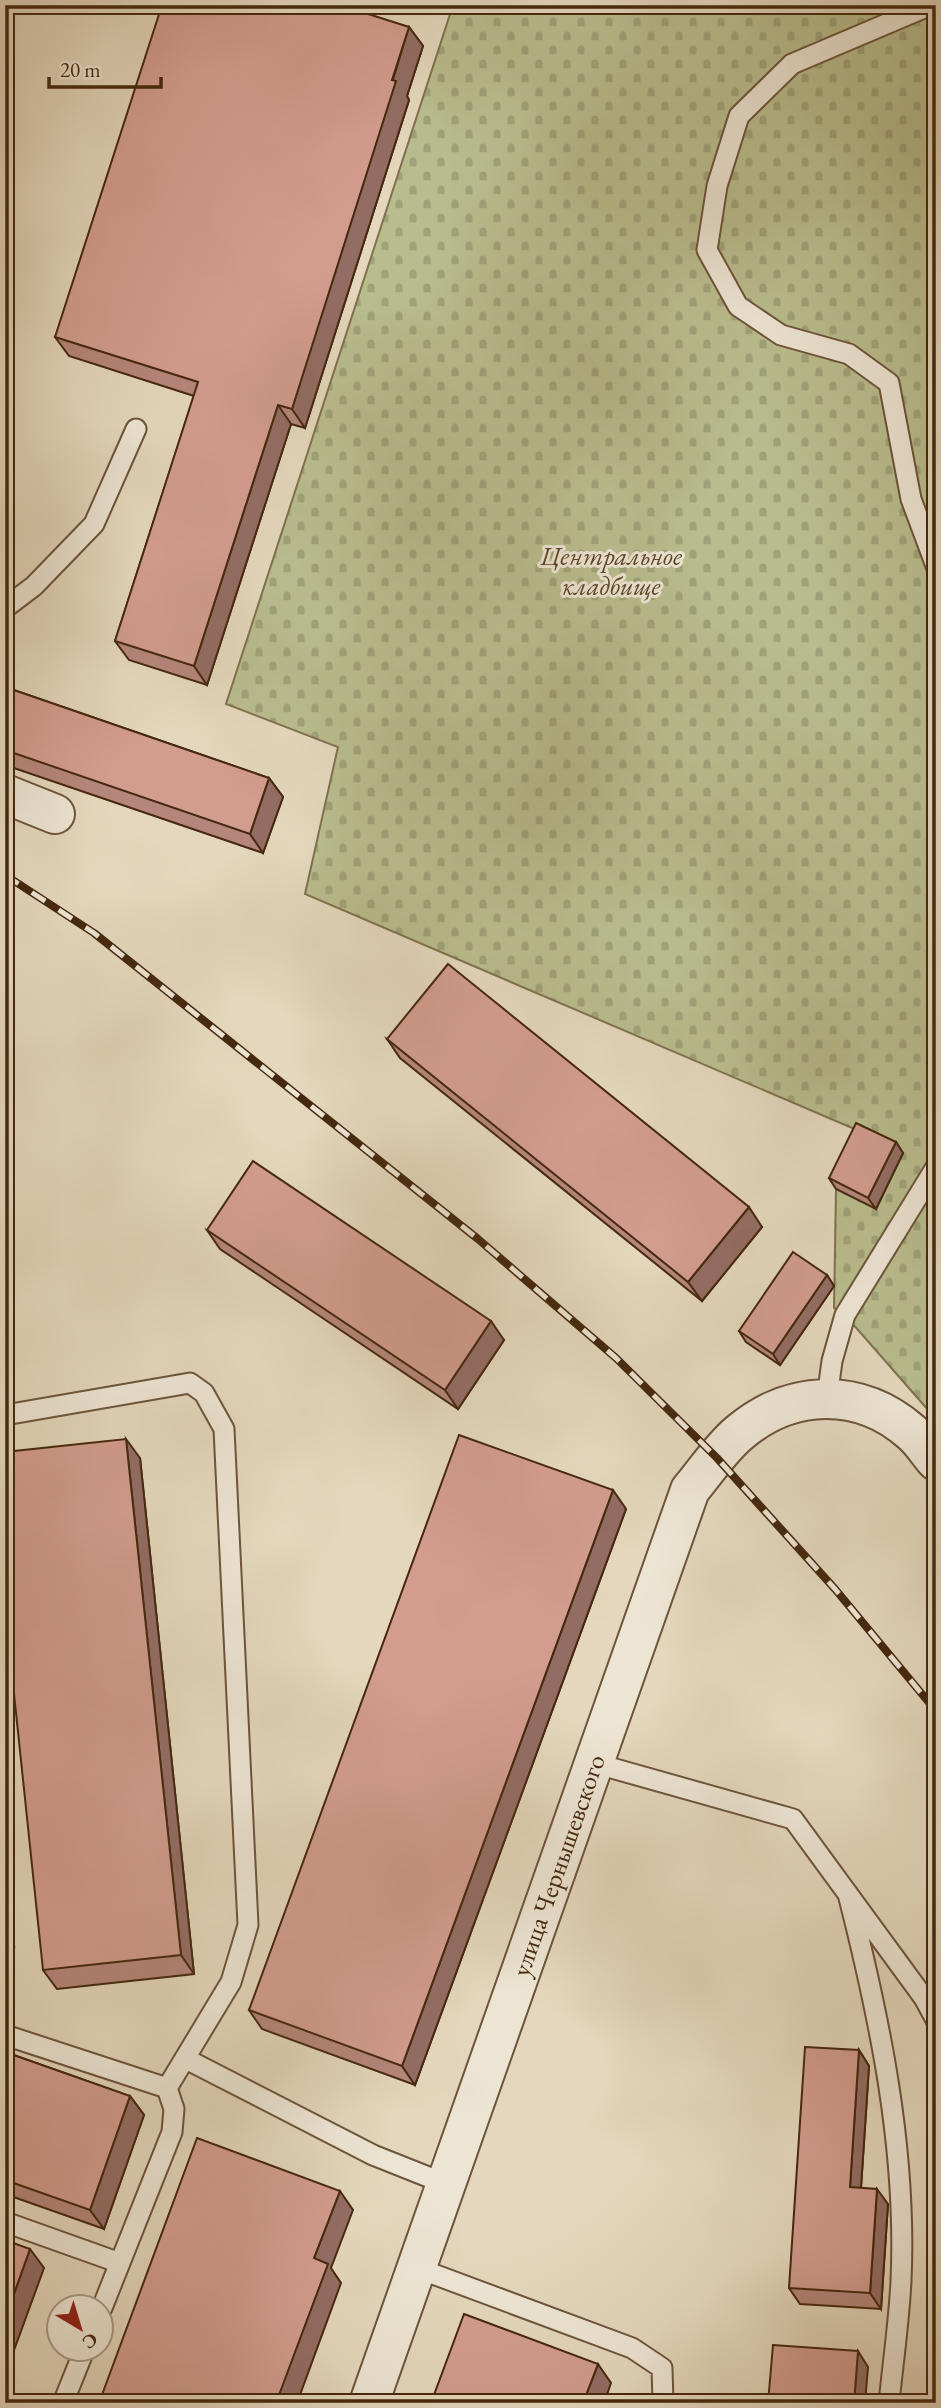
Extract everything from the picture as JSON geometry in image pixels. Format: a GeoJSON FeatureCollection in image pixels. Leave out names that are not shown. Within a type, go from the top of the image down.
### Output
{"type":"FeatureCollection","features":[{"type":"Feature","properties":{"kind":"street"},"geometry":{"type":"LineString","coordinates":[[5,794],[55,814]]}},
{"type":"Feature","properties":{"kind":"street"},"geometry":{"type":"LineString","coordinates":[[827,1398],[873,1407],[912,1432],[936,1461]]}},
{"type":"Feature","properties":{"kind":"street","name":"улица Чернышевского"},"geometry":{"type":"LineString","coordinates":[[369,2403],[690,1490],[739,1433],[780,1406],[827,1398]]}},
{"type":"Feature","properties":{"kind":"lane"},"geometry":{"type":"LineString","coordinates":[[931,5],[792,64],[739,116],[718,186],[707,250],[738,306],[781,335],[849,354],[889,383],[911,499],[936,566]]}},
{"type":"Feature","properties":{"kind":"lane"},"geometry":{"type":"LineString","coordinates":[[5,608],[34,586],[94,524],[136,429]]}},
{"type":"Feature","properties":{"kind":"lane"},"geometry":{"type":"LineString","coordinates":[[827,1398],[832,1361],[845,1315],[936,1167]]}},
{"type":"Feature","properties":{"kind":"lane"},"geometry":{"type":"LineString","coordinates":[[5,1415],[190,1383],[204,1393],[224,1429],[248,1925],[231,1982],[167,2088]]}},
{"type":"Feature","properties":{"kind":"lane"},"geometry":{"type":"LineString","coordinates":[[594,1763],[793,1819],[924,1998],[936,2020]]}},
{"type":"Feature","properties":{"kind":"lane"},"geometry":{"type":"LineString","coordinates":[[848,1894],[877,2007],[899,2166],[901,2280],[889,2403]]}},
{"type":"Feature","properties":{"kind":"lane"},"geometry":{"type":"LineString","coordinates":[[5,2035],[167,2088]]}},
{"type":"Feature","properties":{"kind":"lane"},"geometry":{"type":"LineString","coordinates":[[186,2060],[373,2155],[446,2184]]}},
{"type":"Feature","properties":{"kind":"lane"},"geometry":{"type":"LineString","coordinates":[[108,2292],[172,2132],[174,2109],[167,2088]]}},
{"type":"Feature","properties":{"kind":"lane"},"geometry":{"type":"LineString","coordinates":[[5,2222],[120,2263]]}},
{"type":"Feature","properties":{"kind":"lane"},"geometry":{"type":"LineString","coordinates":[[416,2268],[632,2348],[662,2368],[663,2403]]}},
{"type":"Feature","properties":{"kind":"lane"},"geometry":{"type":"LineString","coordinates":[[63,2403],[79,2362]]}},
{"type":"Feature","properties":{"kind":"green space","name":"Центральное кладбище"},"geometry":{"type":"Polygon","coordinates":[[[453,5],[936,5],[936,1419],[845,1315],[834,1308],[836,1189],[864,1133],[305,894],[338,747],[226,704],[453,5]]]}},
{"type":"Feature","properties":{"kind":"building"},"geometry":{"type":"Polygon","coordinates":[[[162,5],[340,5],[409,27],[392,80],[396,81],[292,409],[278,405],[194,666],[115,641],[198,382],[55,337],[162,5]]]}},
{"type":"Feature","properties":{"kind":"building"},"geometry":{"type":"Polygon","coordinates":[[[5,687],[269,778],[250,834],[5,750],[5,687]]]}},
{"type":"Feature","properties":{"kind":"building"},"geometry":{"type":"Polygon","coordinates":[[[448,964],[749,1207],[688,1282],[387,1039],[448,964]]]}},
{"type":"Feature","properties":{"kind":"building"},"geometry":{"type":"Polygon","coordinates":[[[856,1123],[896,1142],[868,1198],[829,1178],[856,1123]]]}},
{"type":"Feature","properties":{"kind":"building"},"geometry":{"type":"Polygon","coordinates":[[[253,1161],[491,1321],[445,1390],[207,1230],[253,1161]]]}},
{"type":"Feature","properties":{"kind":"building"},"geometry":{"type":"Polygon","coordinates":[[[793,1252],[827,1275],[773,1354],[739,1331],[793,1252]]]}},
{"type":"Feature","properties":{"kind":"building"},"geometry":{"type":"Polygon","coordinates":[[[459,1435],[613,1490],[402,2066],[249,2010],[459,1435]]]}},
{"type":"Feature","properties":{"kind":"building"},"geometry":{"type":"Polygon","coordinates":[[[126,1439],[181,1955],[43,1970],[5,1608],[5,1452],[126,1439]]]}},
{"type":"Feature","properties":{"kind":"building"},"geometry":{"type":"Polygon","coordinates":[[[805,2047],[859,2050],[850,2187],[877,2189],[870,2293],[789,2288],[805,2047]]]}},
{"type":"Feature","properties":{"kind":"building"},"geometry":{"type":"Polygon","coordinates":[[[5,2052],[130,2096],[90,2210],[5,2180],[5,2052]]]}},
{"type":"Feature","properties":{"kind":"building"},"geometry":{"type":"Polygon","coordinates":[[[197,2138],[340,2191],[314,2258],[328,2264],[276,2403],[99,2403],[197,2138]]]}},
{"type":"Feature","properties":{"kind":"building"},"geometry":{"type":"Polygon","coordinates":[[[5,2240],[30,2249],[5,2319],[5,2240]]]}},
{"type":"Feature","properties":{"kind":"building"},"geometry":{"type":"Polygon","coordinates":[[[464,2314],[598,2364],[583,2403],[431,2403],[464,2314]]]}},
{"type":"Feature","properties":{"kind":"building"},"geometry":{"type":"Polygon","coordinates":[[[773,2345],[858,2351],[854,2403],[768,2403],[773,2345]]]}},
{"type":"Feature","properties":{"kind":"railway"},"geometry":{"type":"LineString","coordinates":[[5,875],[94,933],[478,1239],[616,1358],[717,1458],[835,1589],[936,1711]]}}]}
